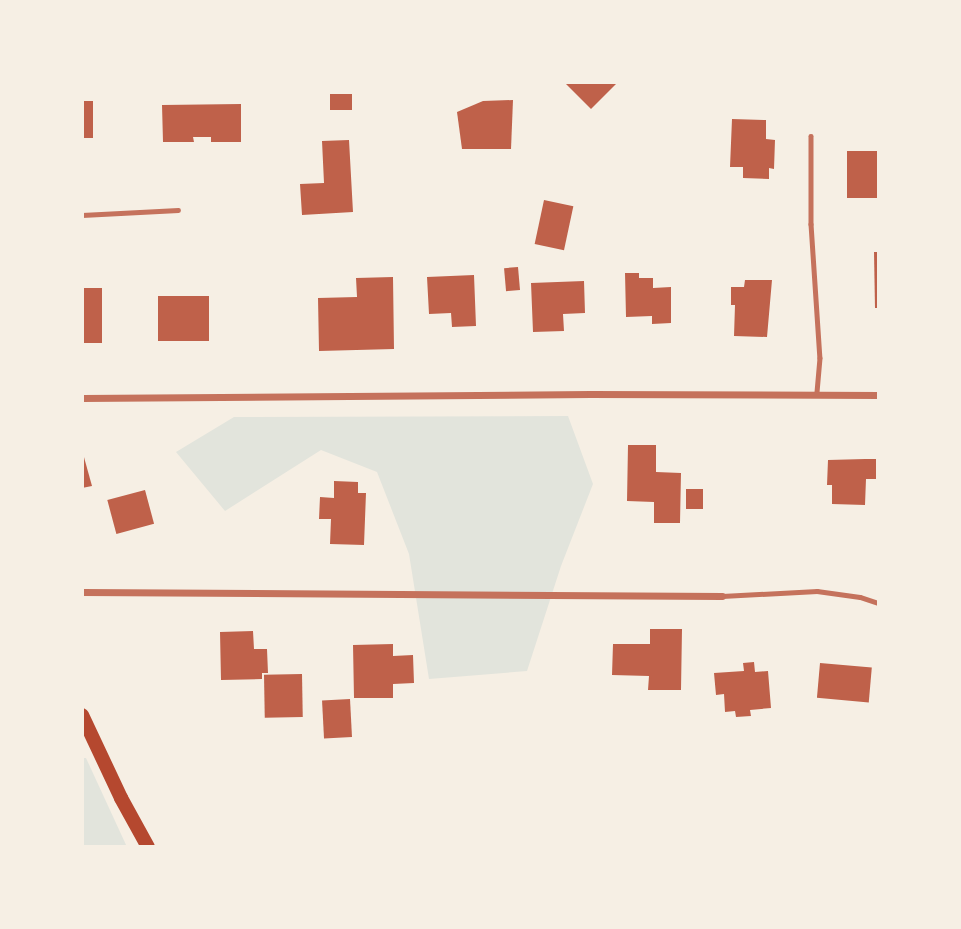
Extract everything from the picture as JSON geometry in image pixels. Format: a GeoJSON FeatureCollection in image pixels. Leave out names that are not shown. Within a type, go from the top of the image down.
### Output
{"type":"FeatureCollection","features":[{"type":"Feature","properties":{"kind":"main road"},"geometry":{"type":"LineString","coordinates":[[82,715],[121,798],[148,847]]}},
{"type":"Feature","properties":{"kind":"street"},"geometry":{"type":"LineString","coordinates":[[82,398],[879,395]]}},
{"type":"Feature","properties":{"kind":"street"},"geometry":{"type":"LineString","coordinates":[[82,592],[722,596]]}},
{"type":"Feature","properties":{"kind":"lane"},"geometry":{"type":"LineString","coordinates":[[811,136],[811,224],[820,358],[816,395]]}},
{"type":"Feature","properties":{"kind":"lane"},"geometry":{"type":"LineString","coordinates":[[82,215],[178,210]]}},
{"type":"Feature","properties":{"kind":"lane"},"geometry":{"type":"LineString","coordinates":[[722,596],[817,590],[879,603]]}},
{"type":"Feature","properties":{"kind":"shaded area"},"geometry":{"type":"Polygon","coordinates":[[[568,416],[593,484],[561,566],[527,671],[429,679],[409,554],[377,472],[321,450],[225,511],[176,452],[234,417],[568,416]]]}},
{"type":"Feature","properties":{"kind":"shaded area"},"geometry":{"type":"Polygon","coordinates":[[[82,758],[86,758],[127,847],[82,847],[82,758]]]}},
{"type":"Feature","properties":{"kind":"building"},"geometry":{"type":"Polygon","coordinates":[[[564,82],[618,82],[591,109],[564,82]]]}},
{"type":"Feature","properties":{"kind":"building"},"geometry":{"type":"Polygon","coordinates":[[[330,94],[352,94],[352,110],[330,110],[330,94]]]}},
{"type":"Feature","properties":{"kind":"building"},"geometry":{"type":"Polygon","coordinates":[[[513,100],[511,149],[462,149],[457,112],[483,101],[513,100]]]}},
{"type":"Feature","properties":{"kind":"building"},"geometry":{"type":"Polygon","coordinates":[[[82,101],[93,101],[93,138],[82,138],[82,101]]]}},
{"type":"Feature","properties":{"kind":"building"},"geometry":{"type":"Polygon","coordinates":[[[241,104],[241,142],[211,142],[211,137],[193,137],[194,142],[163,142],[162,105],[241,104]]]}},
{"type":"Feature","properties":{"kind":"building"},"geometry":{"type":"Polygon","coordinates":[[[732,119],[766,120],[766,139],[775,140],[774,169],[769,168],[769,179],[743,178],[743,167],[730,167],[732,119]]]}},
{"type":"Feature","properties":{"kind":"building"},"geometry":{"type":"Polygon","coordinates":[[[349,140],[353,212],[302,215],[300,184],[324,183],[322,141],[349,140]]]}},
{"type":"Feature","properties":{"kind":"building"},"geometry":{"type":"Polygon","coordinates":[[[847,151],[879,151],[879,198],[847,198],[847,151]]]}},
{"type":"Feature","properties":{"kind":"building"},"geometry":{"type":"Polygon","coordinates":[[[544,200],[573,206],[564,250],[535,244],[544,200]]]}},
{"type":"Feature","properties":{"kind":"building"},"geometry":{"type":"Polygon","coordinates":[[[874,252],[879,252],[879,308],[875,308],[874,252]]]}},
{"type":"Feature","properties":{"kind":"building"},"geometry":{"type":"Polygon","coordinates":[[[518,267],[520,290],[506,291],[504,268],[518,267]]]}},
{"type":"Feature","properties":{"kind":"building"},"geometry":{"type":"Polygon","coordinates":[[[625,273],[639,273],[639,278],[653,278],[653,288],[671,287],[671,323],[652,324],[652,316],[626,317],[625,273]]]}},
{"type":"Feature","properties":{"kind":"building"},"geometry":{"type":"Polygon","coordinates":[[[474,275],[476,326],[452,327],[451,313],[429,314],[427,277],[474,275]]]}},
{"type":"Feature","properties":{"kind":"building"},"geometry":{"type":"Polygon","coordinates":[[[393,277],[394,349],[319,351],[318,298],[357,297],[356,278],[393,277]]]}},
{"type":"Feature","properties":{"kind":"building"},"geometry":{"type":"Polygon","coordinates":[[[745,280],[772,280],[767,337],[734,336],[735,305],[731,305],[731,287],[744,287],[745,280]]]}},
{"type":"Feature","properties":{"kind":"building"},"geometry":{"type":"Polygon","coordinates":[[[584,281],[585,313],[563,314],[564,331],[533,332],[531,283],[584,281]]]}},
{"type":"Feature","properties":{"kind":"building"},"geometry":{"type":"Polygon","coordinates":[[[82,288],[102,288],[102,343],[82,343],[82,288]]]}},
{"type":"Feature","properties":{"kind":"building"},"geometry":{"type":"Polygon","coordinates":[[[158,296],[209,296],[209,341],[158,341],[158,296]]]}},
{"type":"Feature","properties":{"kind":"building"},"geometry":{"type":"Polygon","coordinates":[[[628,445],[656,445],[656,472],[681,473],[680,523],[654,523],[654,502],[627,501],[628,445]]]}},
{"type":"Feature","properties":{"kind":"building"},"geometry":{"type":"Polygon","coordinates":[[[82,450],[92,486],[82,488],[82,450]]]}},
{"type":"Feature","properties":{"kind":"building"},"geometry":{"type":"Polygon","coordinates":[[[876,459],[876,479],[866,479],[865,505],[832,504],[832,485],[827,485],[828,460],[876,459]]]}},
{"type":"Feature","properties":{"kind":"building"},"geometry":{"type":"Polygon","coordinates":[[[334,481],[358,482],[358,493],[366,493],[364,545],[330,544],[331,519],[319,519],[320,497],[334,498],[334,481]]]}},
{"type":"Feature","properties":{"kind":"building"},"geometry":{"type":"Polygon","coordinates":[[[686,489],[703,489],[703,509],[686,509],[686,489]]]}},
{"type":"Feature","properties":{"kind":"building"},"geometry":{"type":"Polygon","coordinates":[[[145,490],[154,524],[116,534],[107,500],[145,490]]]}},
{"type":"Feature","properties":{"kind":"building"},"geometry":{"type":"Polygon","coordinates":[[[650,629],[682,629],[681,690],[648,690],[649,676],[612,675],[613,644],[650,644],[650,629]]]}},
{"type":"Feature","properties":{"kind":"building"},"geometry":{"type":"Polygon","coordinates":[[[253,631],[254,649],[267,649],[268,673],[262,673],[262,679],[221,680],[220,632],[253,631]]]}},
{"type":"Feature","properties":{"kind":"building"},"geometry":{"type":"Polygon","coordinates":[[[393,644],[393,656],[413,655],[414,683],[393,684],[393,698],[354,698],[353,645],[393,644]]]}},
{"type":"Feature","properties":{"kind":"building"},"geometry":{"type":"Polygon","coordinates":[[[754,662],[755,672],[768,671],[771,708],[750,710],[751,716],[736,717],[735,711],[725,712],[724,694],[716,695],[714,673],[744,671],[743,663],[754,662]]]}},
{"type":"Feature","properties":{"kind":"building"},"geometry":{"type":"Polygon","coordinates":[[[820,663],[872,668],[869,702],[817,698],[820,663]]]}},
{"type":"Feature","properties":{"kind":"building"},"geometry":{"type":"Polygon","coordinates":[[[302,674],[303,717],[265,718],[264,675],[302,674]]]}},
{"type":"Feature","properties":{"kind":"building"},"geometry":{"type":"Polygon","coordinates":[[[350,699],[352,737],[324,738],[322,700],[350,699]]]}}]}
